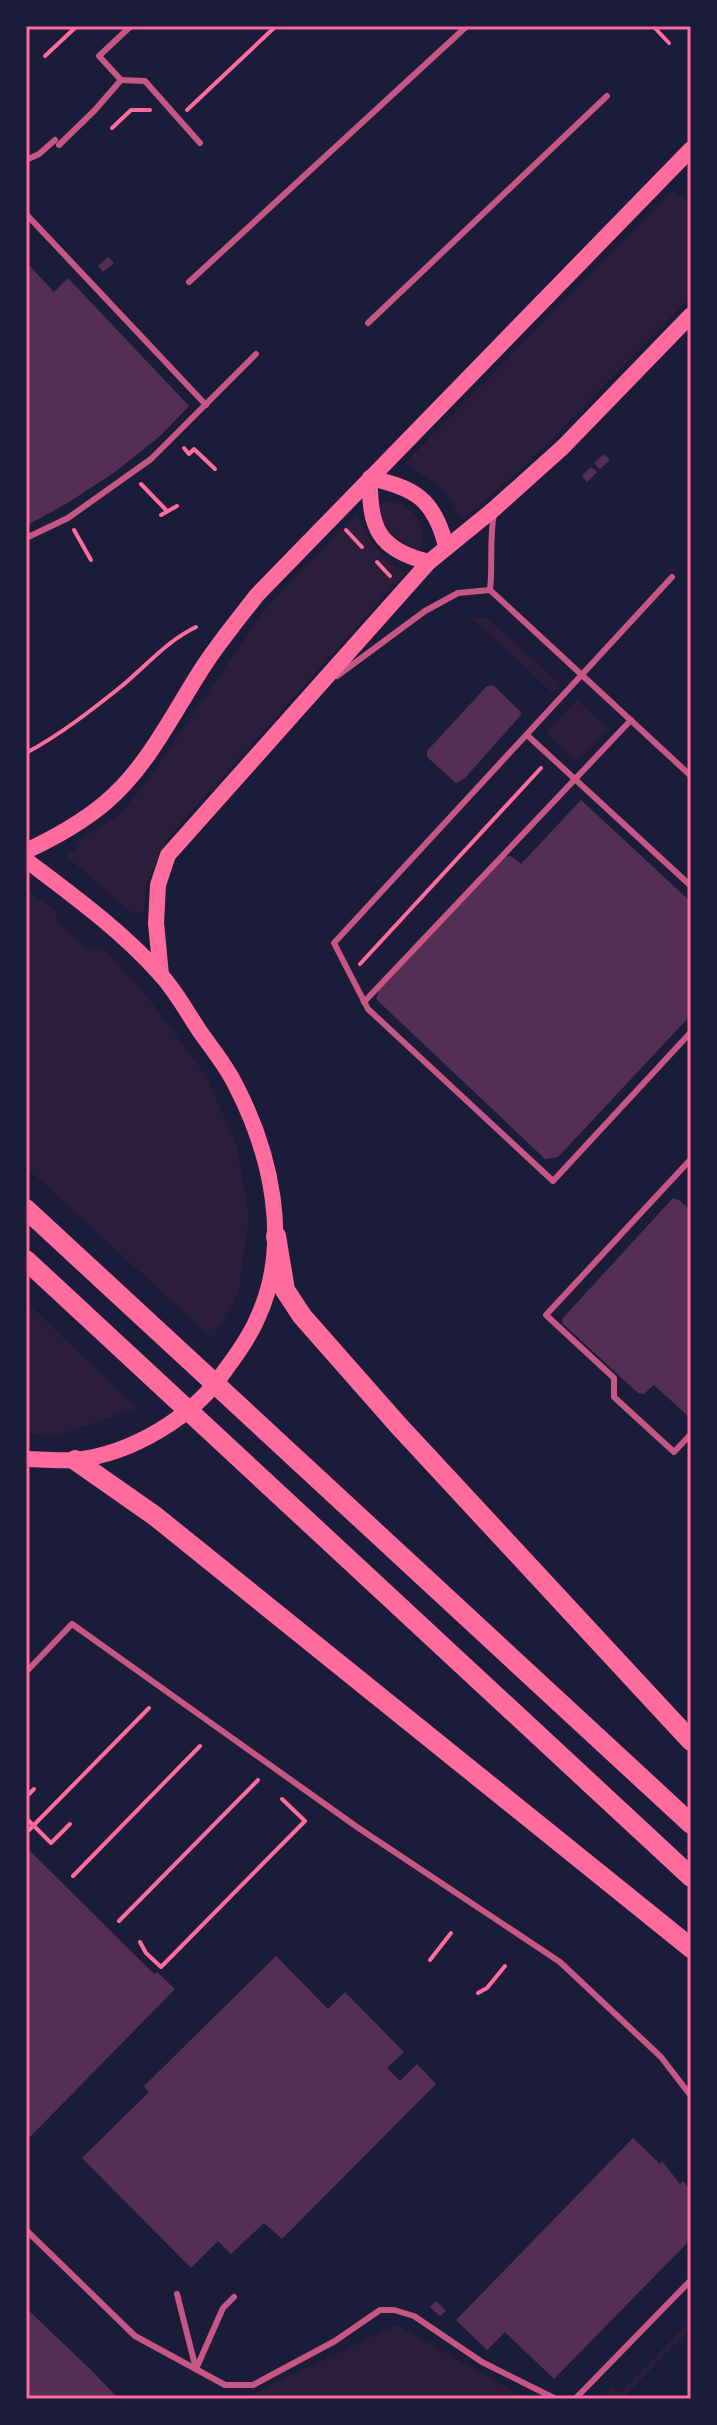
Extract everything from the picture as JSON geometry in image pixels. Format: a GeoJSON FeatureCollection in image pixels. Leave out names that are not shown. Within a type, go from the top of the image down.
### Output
{"type":"FeatureCollection","features":[{"type":"Feature","properties":{"kind":"highway"},"geometry":{"type":"LineString","coordinates":[[26,1209],[691,1824]]}},
{"type":"Feature","properties":{"kind":"highway"},"geometry":{"type":"LineString","coordinates":[[276,1236],[285,1290],[302,1316],[408,1437],[691,1741]]}},
{"type":"Feature","properties":{"kind":"highway"},"geometry":{"type":"LineString","coordinates":[[26,1260],[691,1877]]}},
{"type":"Feature","properties":{"kind":"highway"},"geometry":{"type":"LineString","coordinates":[[75,1460],[155,1516],[691,1948]]}},
{"type":"Feature","properties":{"kind":"main road"},"geometry":{"type":"LineString","coordinates":[[26,851],[62,833],[125,784],[150,751],[207,661],[257,595],[690,157]]}},
{"type":"Feature","properties":{"kind":"main road"},"geometry":{"type":"LineString","coordinates":[[161,975],[156,923],[158,885],[168,855],[429,562],[563,447],[691,315]]}},
{"type":"Feature","properties":{"kind":"main road"},"geometry":{"type":"LineString","coordinates":[[370,478],[415,492],[438,520],[446,546]]}},
{"type":"Feature","properties":{"kind":"main road"},"geometry":{"type":"LineString","coordinates":[[370,478],[369,508],[380,534],[391,547],[405,556],[429,562]]}},
{"type":"Feature","properties":{"kind":"main road"},"geometry":{"type":"LineString","coordinates":[[26,860],[117,933],[161,975],[234,1080],[264,1154],[273,1195],[276,1236],[270,1282],[259,1317],[218,1381],[186,1414],[121,1448],[75,1460],[26,1459]]}},
{"type":"Feature","properties":{"kind":"lane"},"geometry":{"type":"LineString","coordinates":[[131,26],[99,56],[121,80],[145,81],[200,143]]}},
{"type":"Feature","properties":{"kind":"lane"},"geometry":{"type":"LineString","coordinates":[[189,282],[467,26]]}},
{"type":"Feature","properties":{"kind":"lane"},"geometry":{"type":"LineString","coordinates":[[26,160],[57,142],[95,110],[121,80]]}},
{"type":"Feature","properties":{"kind":"lane"},"geometry":{"type":"LineString","coordinates":[[368,323],[607,96]]}},
{"type":"Feature","properties":{"kind":"lane"},"geometry":{"type":"LineString","coordinates":[[26,214],[206,405]]}},
{"type":"Feature","properties":{"kind":"lane"},"geometry":{"type":"LineString","coordinates":[[26,538],[68,518],[175,438],[256,354]]}},
{"type":"Feature","properties":{"kind":"lane"},"geometry":{"type":"LineString","coordinates":[[490,590],[493,564],[490,534],[494,509]]}},
{"type":"Feature","properties":{"kind":"lane"},"geometry":{"type":"LineString","coordinates":[[672,577],[334,943],[368,1009],[553,1181],[691,1032]]}},
{"type":"Feature","properties":{"kind":"lane"},"geometry":{"type":"LineString","coordinates":[[314,691],[397,635],[425,611],[458,593],[490,590],[691,776]]}},
{"type":"Feature","properties":{"kind":"lane"},"geometry":{"type":"LineString","coordinates":[[364,1002],[631,720]]}},
{"type":"Feature","properties":{"kind":"lane"},"geometry":{"type":"LineString","coordinates":[[527,735],[691,886]]}},
{"type":"Feature","properties":{"kind":"lane"},"geometry":{"type":"LineString","coordinates":[[691,1159],[546,1315],[614,1378],[614,1397],[674,1452],[691,1434]]}},
{"type":"Feature","properties":{"kind":"lane"},"geometry":{"type":"LineString","coordinates":[[26,1672],[72,1624],[357,1827],[560,1962],[661,2057],[691,2096]]}},
{"type":"Feature","properties":{"kind":"lane"},"geometry":{"type":"LineString","coordinates":[[26,2230],[135,2336],[225,2385],[253,2385],[335,2341],[380,2310],[394,2310],[414,2316],[482,2362],[556,2399]]}},
{"type":"Feature","properties":{"kind":"lane"},"geometry":{"type":"LineString","coordinates":[[575,2399],[691,2280]]}},
{"type":"Feature","properties":{"kind":"lane"},"geometry":{"type":"LineString","coordinates":[[177,2294],[196,2369]]}},
{"type":"Feature","properties":{"kind":"lane"},"geometry":{"type":"LineString","coordinates":[[196,2369],[223,2308],[234,2297]]}},
{"type":"Feature","properties":{"kind":"path"},"geometry":{"type":"LineString","coordinates":[[45,56],[77,26]]}},
{"type":"Feature","properties":{"kind":"path"},"geometry":{"type":"LineString","coordinates":[[112,128],[131,110],[186,111],[276,26]]}},
{"type":"Feature","properties":{"kind":"path"},"geometry":{"type":"LineString","coordinates":[[653,26],[669,43]]}},
{"type":"Feature","properties":{"kind":"path"},"geometry":{"type":"LineString","coordinates":[[175,438],[189,454],[194,449],[215,469]]}},
{"type":"Feature","properties":{"kind":"path"},"geometry":{"type":"LineString","coordinates":[[130,474],[167,511]]}},
{"type":"Feature","properties":{"kind":"path"},"geometry":{"type":"LineString","coordinates":[[161,515],[177,506]]}},
{"type":"Feature","properties":{"kind":"path"},"geometry":{"type":"LineString","coordinates":[[68,518],[91,560]]}},
{"type":"Feature","properties":{"kind":"path"},"geometry":{"type":"LineString","coordinates":[[26,753],[43,744],[124,683],[181,634],[196,627]]}},
{"type":"Feature","properties":{"kind":"path"},"geometry":{"type":"LineString","coordinates":[[350,975],[551,757]]}},
{"type":"Feature","properties":{"kind":"path"},"geometry":{"type":"LineString","coordinates":[[28,1831],[149,1708]]}},
{"type":"Feature","properties":{"kind":"path"},"geometry":{"type":"LineString","coordinates":[[73,1876],[200,1746]]}},
{"type":"Feature","properties":{"kind":"path"},"geometry":{"type":"LineString","coordinates":[[119,1921],[258,1780]]}},
{"type":"Feature","properties":{"kind":"path"},"geometry":{"type":"LineString","coordinates":[[26,1797],[34,1789]]}},
{"type":"Feature","properties":{"kind":"path"},"geometry":{"type":"LineString","coordinates":[[140,1942],[146,1953],[161,1967],[305,1821],[282,1799]]}},
{"type":"Feature","properties":{"kind":"path"},"geometry":{"type":"LineString","coordinates":[[26,1818],[51,1843],[70,1824]]}},
{"type":"Feature","properties":{"kind":"path"},"geometry":{"type":"LineString","coordinates":[[430,1960],[451,1933]]}},
{"type":"Feature","properties":{"kind":"path"},"geometry":{"type":"LineString","coordinates":[[478,1993],[487,1988],[505,1966]]}},
{"type":"Feature","properties":{"kind":"shaded area"},"geometry":{"type":"Polygon","coordinates":[[[672,191],[691,202],[691,297],[526,465],[462,520],[444,489],[405,463],[672,191]]]}},
{"type":"Feature","properties":{"kind":"shaded area"},"geometry":{"type":"Polygon","coordinates":[[[384,501],[402,504],[413,512],[421,528],[423,545],[416,549],[387,529],[376,510],[384,501]]]}},
{"type":"Feature","properties":{"kind":"shaded area"},"geometry":{"type":"Polygon","coordinates":[[[357,513],[376,547],[404,574],[168,838],[146,885],[144,911],[133,914],[66,856],[78,847],[75,843],[120,814],[148,780],[265,609],[357,513]]]}},
{"type":"Feature","properties":{"kind":"shaded area"},"geometry":{"type":"Polygon","coordinates":[[[470,616],[487,619],[561,685],[553,693],[470,616]]]}},
{"type":"Feature","properties":{"kind":"shaded area"},"geometry":{"type":"Polygon","coordinates":[[[577,700],[608,729],[575,760],[548,735],[548,731],[577,700]]]}},
{"type":"Feature","properties":{"kind":"shaded area"},"geometry":{"type":"Polygon","coordinates":[[[26,889],[56,911],[58,923],[87,949],[103,948],[149,999],[204,1073],[236,1142],[249,1216],[239,1290],[213,1339],[26,1167],[26,889]]]}},
{"type":"Feature","properties":{"kind":"shaded area"},"geometry":{"type":"Polygon","coordinates":[[[26,1302],[137,1408],[56,1436],[26,1434],[26,1302]]]}},
{"type":"Feature","properties":{"kind":"shaded area"},"geometry":{"type":"Polygon","coordinates":[[[691,2320],[691,2328],[622,2399],[606,2399],[606,2393],[612,2386],[620,2393],[691,2320]]]}},
{"type":"Feature","properties":{"kind":"shaded area"},"geometry":{"type":"Polygon","coordinates":[[[396,2325],[528,2399],[242,2399],[396,2325]]]}},
{"type":"Feature","properties":{"kind":"building"},"geometry":{"type":"Polygon","coordinates":[[[108,257],[114,263],[103,272],[98,266],[108,257]]]}},
{"type":"Feature","properties":{"kind":"building"},"geometry":{"type":"Polygon","coordinates":[[[26,262],[54,292],[68,278],[189,406],[160,436],[115,472],[26,526],[26,262]]]}},
{"type":"Feature","properties":{"kind":"building"},"geometry":{"type":"Polygon","coordinates":[[[604,454],[610,460],[600,469],[594,463],[604,454]]]}},
{"type":"Feature","properties":{"kind":"building"},"geometry":{"type":"Polygon","coordinates":[[[591,467],[597,472],[587,482],[582,476],[591,467]]]}},
{"type":"Feature","properties":{"kind":"building"},"geometry":{"type":"Polygon","coordinates":[[[493,685],[521,715],[464,779],[456,783],[427,757],[427,751],[487,686],[493,685]]]}},
{"type":"Feature","properties":{"kind":"building"},"geometry":{"type":"Polygon","coordinates":[[[581,800],[691,902],[691,1015],[558,1157],[545,1159],[376,999],[379,990],[504,857],[511,856],[521,864],[581,800]]]}},
{"type":"Feature","properties":{"kind":"building"},"geometry":{"type":"Polygon","coordinates":[[[673,1198],[691,1211],[691,1419],[654,1385],[644,1394],[638,1393],[563,1324],[562,1319],[673,1198]]]}},
{"type":"Feature","properties":{"kind":"building"},"geometry":{"type":"Polygon","coordinates":[[[26,1847],[151,1971],[157,1972],[175,1989],[26,2141],[26,1847]]]}},
{"type":"Feature","properties":{"kind":"building"},"geometry":{"type":"Polygon","coordinates":[[[276,1956],[328,2009],[345,1992],[404,2052],[387,2068],[400,2081],[417,2064],[436,2084],[282,2239],[264,2223],[231,2254],[218,2241],[191,2268],[82,2158],[149,2092],[144,2086],[276,1956]]]}},
{"type":"Feature","properties":{"kind":"building"},"geometry":{"type":"Polygon","coordinates":[[[633,2138],[660,2164],[662,2161],[680,2184],[683,2181],[691,2190],[691,2239],[554,2379],[505,2332],[487,2350],[456,2320],[633,2138]]]}},
{"type":"Feature","properties":{"kind":"building"},"geometry":{"type":"Polygon","coordinates":[[[436,2301],[446,2311],[440,2316],[430,2307],[436,2301]]]}},
{"type":"Feature","properties":{"kind":"building"},"geometry":{"type":"Polygon","coordinates":[[[26,2308],[90,2369],[119,2399],[26,2399],[26,2308]]]}}]}
